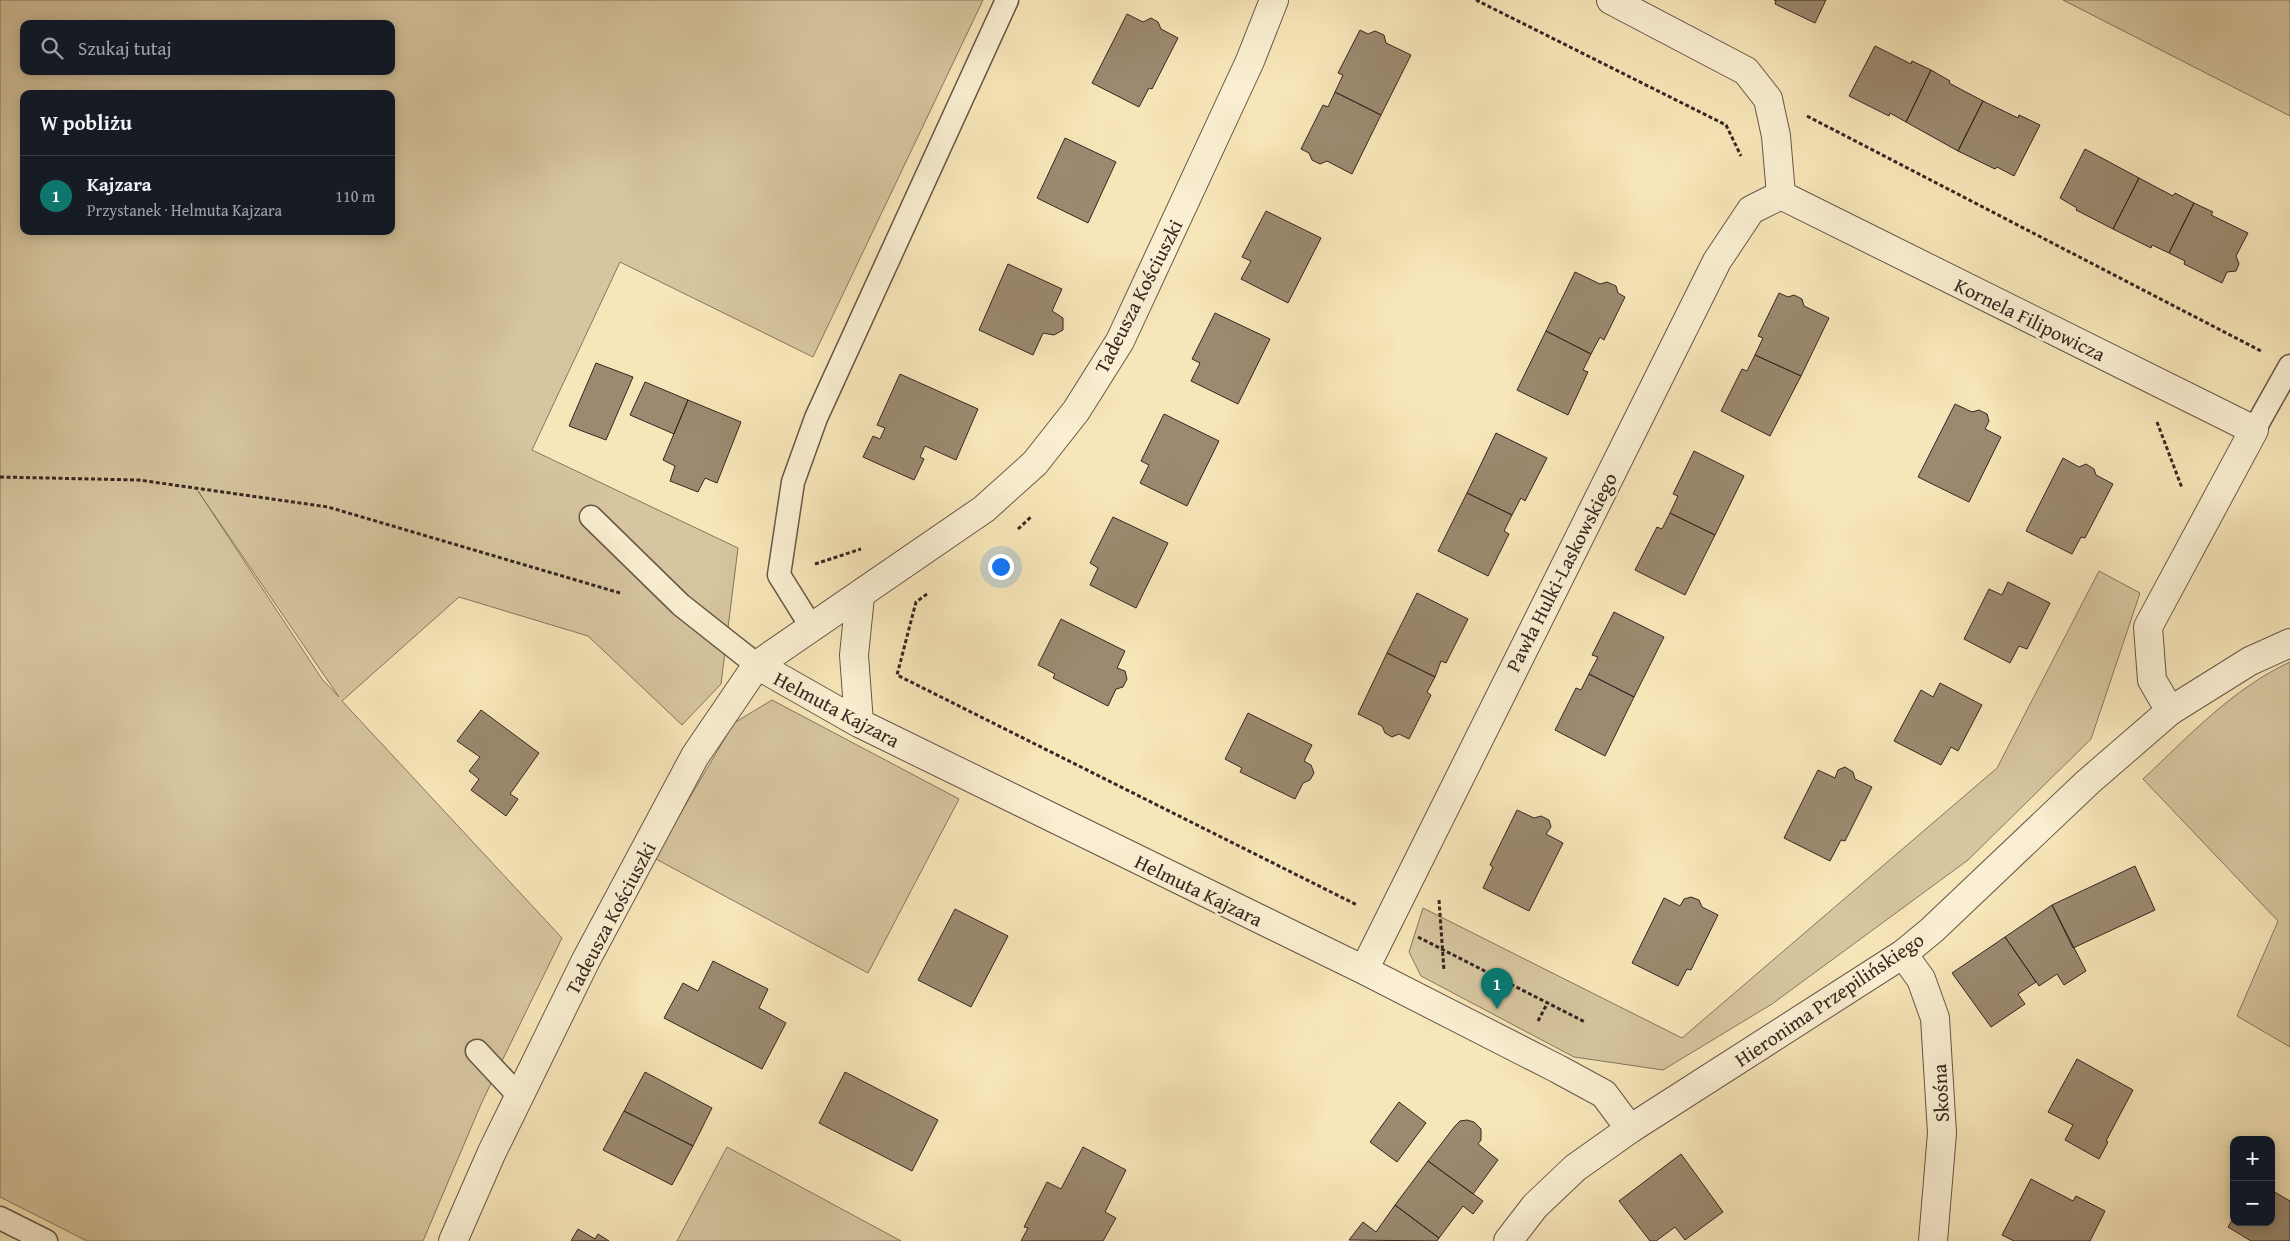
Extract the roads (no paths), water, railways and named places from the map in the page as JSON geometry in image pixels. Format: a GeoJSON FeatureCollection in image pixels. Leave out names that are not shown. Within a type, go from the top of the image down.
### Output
{"type":"FeatureCollection","features":[{"type":"Feature","properties":{"kind":"street","name":"Tadeusza Kościuszki"},"geometry":{"type":"LineString","coordinates":[[453,1241],[492,1152],[586,960],[695,756],[757,665],[984,509],[1035,463],[1076,411],[1120,341],[1250,61],[1274,0]]}},
{"type":"Feature","properties":{"kind":"street"},"geometry":{"type":"LineString","coordinates":[[1611,0],[1746,71],[1768,99],[1776,136],[1781,195]]}},
{"type":"Feature","properties":{"kind":"street","name":"Kornela Filipowicza"},"geometry":{"type":"LineString","coordinates":[[1781,195],[2254,430]]}},
{"type":"Feature","properties":{"kind":"street","name":"Pawła Hulki-Laskowskiego"},"geometry":{"type":"LineString","coordinates":[[1364,970],[1387,920],[1717,260],[1751,210],[1781,195]]}},
{"type":"Feature","properties":{"kind":"street"},"geometry":{"type":"LineString","coordinates":[[2170,711],[2152,680],[2148,627],[2254,430]]}},
{"type":"Feature","properties":{"kind":"street"},"geometry":{"type":"LineString","coordinates":[[859,723],[854,655],[860,596]]}},
{"type":"Feature","properties":{"kind":"street","name":"Hieronima Przepilińskiego"},"geometry":{"type":"LineString","coordinates":[[1508,1241],[1535,1206],[1575,1168],[1630,1129],[1902,954],[1932,930],[2088,782],[2170,711],[2250,661],[2290,644]]}},
{"type":"Feature","properties":{"kind":"street","name":"Helmuta Kajzara"},"geometry":{"type":"LineString","coordinates":[[757,665],[859,723],[1364,970],[1604,1094],[1630,1129]]}},
{"type":"Feature","properties":{"kind":"street","name":"Skośna"},"geometry":{"type":"LineString","coordinates":[[1902,954],[1921,979],[1935,1018],[1942,1133],[1933,1241]]}},
{"type":"Feature","properties":{"kind":"lane"},"geometry":{"type":"LineString","coordinates":[[812,628],[780,574],[793,482],[816,418],[1007,0]]}},
{"type":"Feature","properties":{"kind":"lane"},"geometry":{"type":"LineString","coordinates":[[2254,430],[2290,366]]}},
{"type":"Feature","properties":{"kind":"lane"},"geometry":{"type":"LineString","coordinates":[[591,517],[681,605],[757,665]]}},
{"type":"Feature","properties":{"kind":"lane"},"geometry":{"type":"LineString","coordinates":[[477,1052],[520,1097]]}},
{"type":"Feature","properties":{"kind":"lane"},"geometry":{"type":"LineString","coordinates":[[0,1218],[46,1241]]}},
{"type":"Feature","properties":{"kind":"place","name":"Kajzara"},"geometry":{"type":"Point","coordinates":[1497,1009]}}]}
